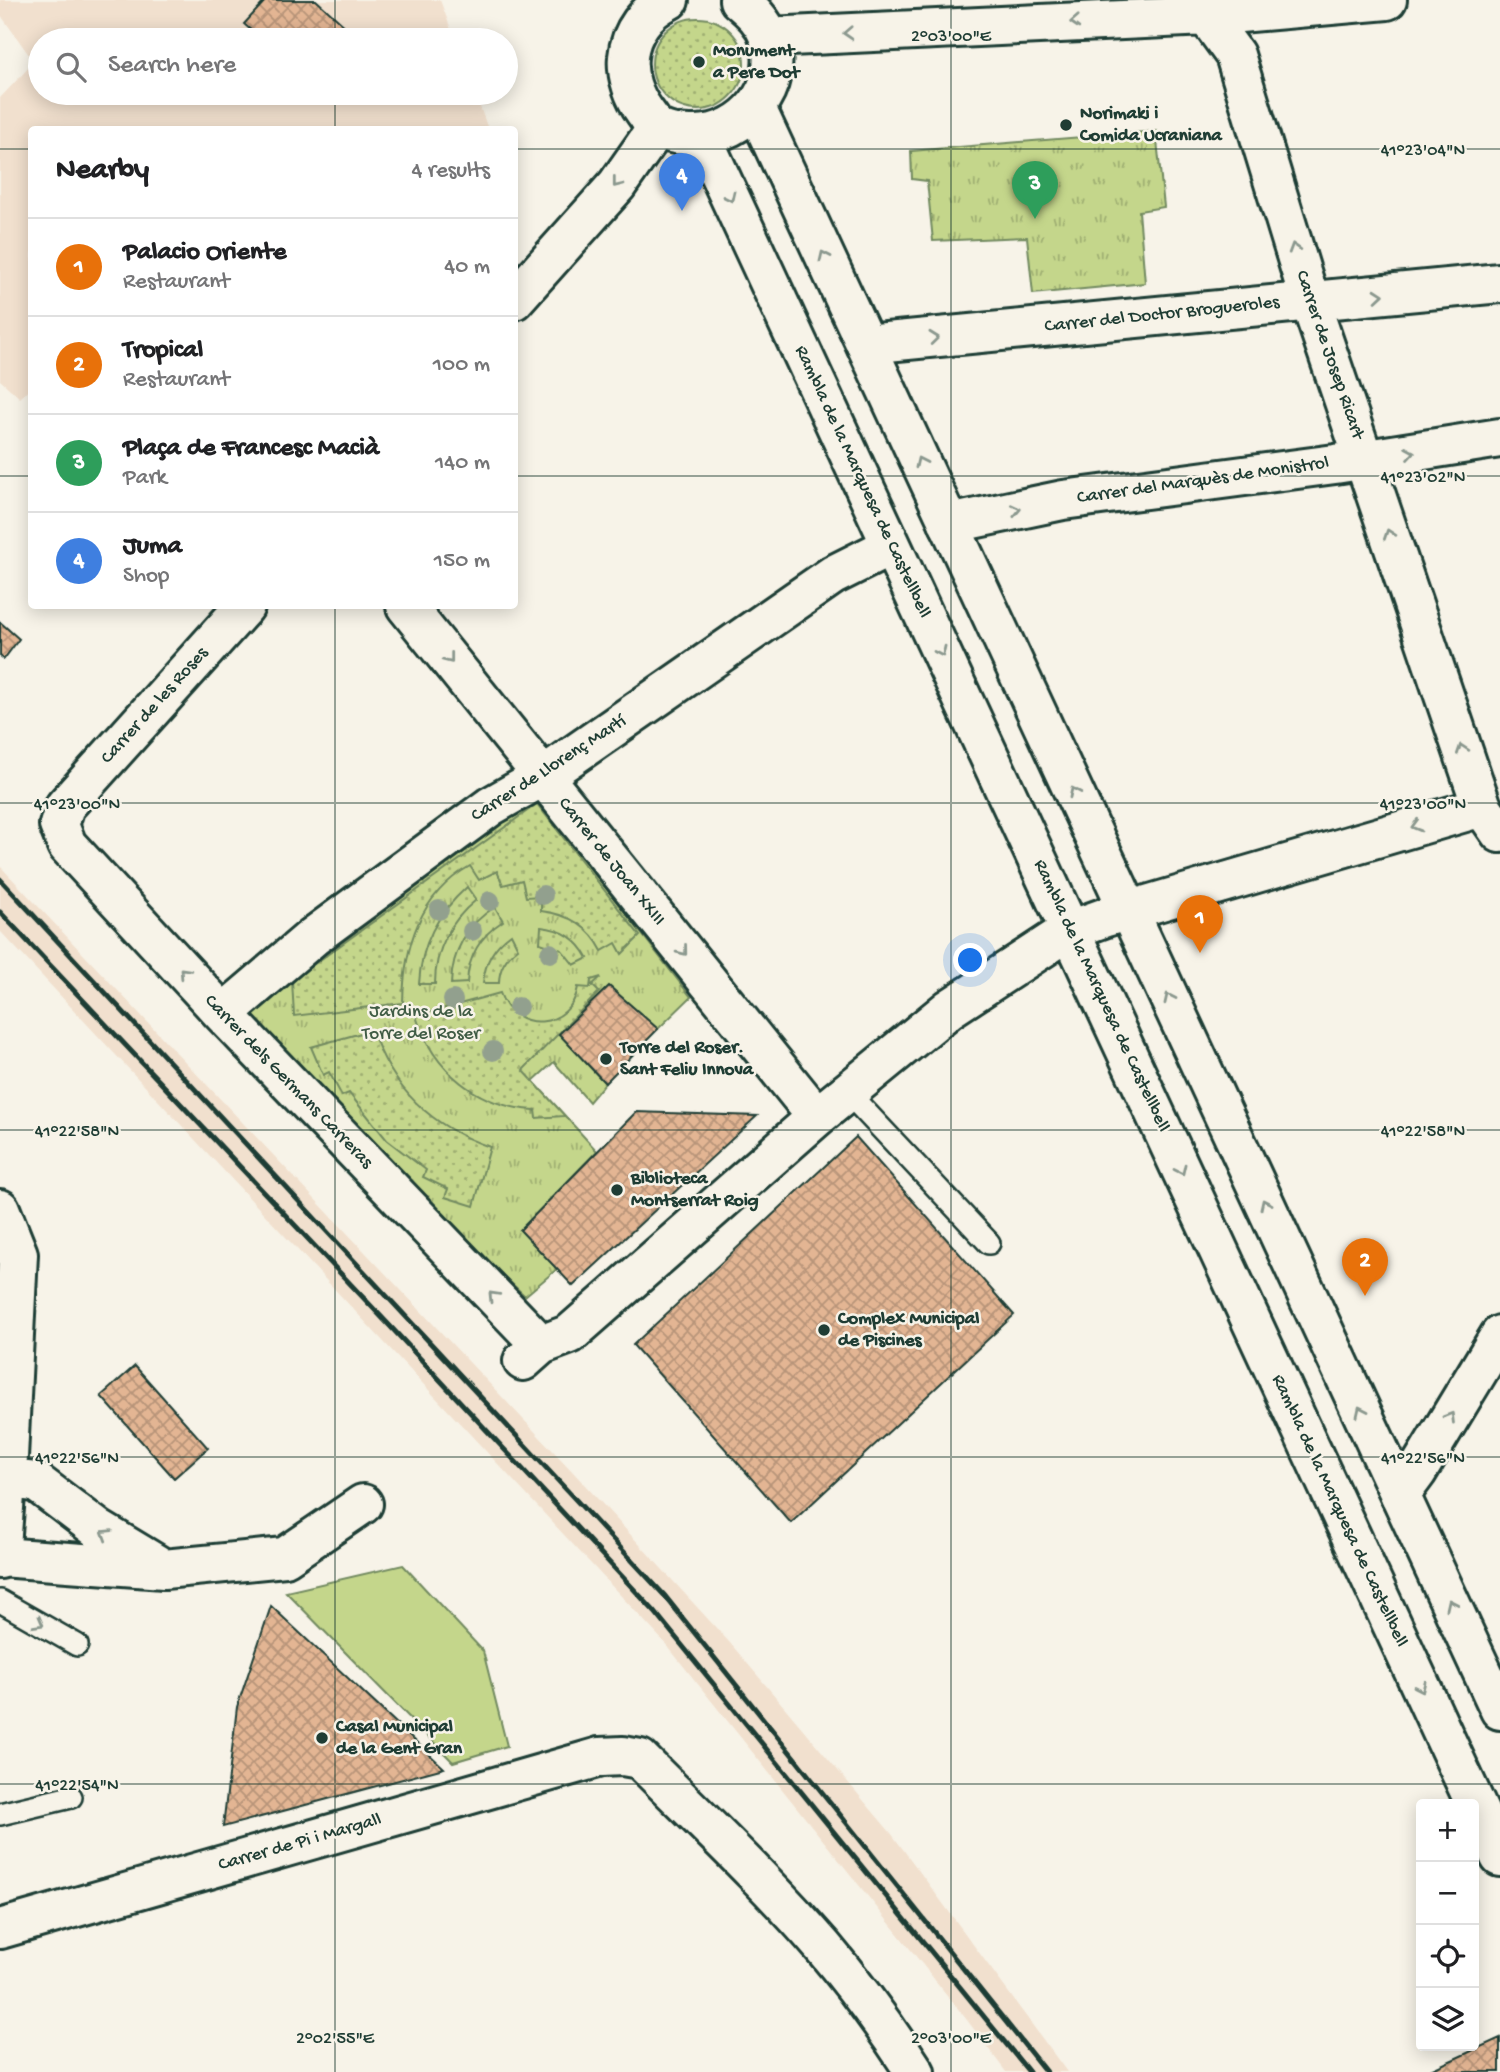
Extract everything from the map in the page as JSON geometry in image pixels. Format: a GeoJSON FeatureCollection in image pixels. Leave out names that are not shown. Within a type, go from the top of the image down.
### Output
{"type":"FeatureCollection","features":[{"type":"Feature","properties":{"kind":"street"},"geometry":{"type":"LineString","coordinates":[[660,2],[638,25],[628,57],[629,82],[640,106],[657,128],[680,135],[701,135],[719,132],[741,121],[756,108],[769,85],[772,61],[769,37],[757,15],[739,0]]}},
{"type":"Feature","properties":{"kind":"street"},"geometry":{"type":"LineString","coordinates":[[769,37],[1201,8],[1387,0]]}},
{"type":"Feature","properties":{"kind":"street","name":"Carrer de Josep Ricart"},"geometry":{"type":"LineString","coordinates":[[1201,8],[1236,55],[1310,301],[1491,820]]}},
{"type":"Feature","properties":{"kind":"street"},"geometry":{"type":"LineString","coordinates":[[756,108],[1500,1710]]}},
{"type":"Feature","properties":{"kind":"street"},"geometry":{"type":"LineString","coordinates":[[518,296],[617,185],[657,128]]}},
{"type":"Feature","properties":{"kind":"street","name":"Rambla de la Marquesa de Castellbell"},"geometry":{"type":"LineString","coordinates":[[701,135],[1500,1857]]}},
{"type":"Feature","properties":{"kind":"street","name":"Carrer del Doctor Brogueroles"},"geometry":{"type":"LineString","coordinates":[[866,344],[1500,284]]}},
{"type":"Feature","properties":{"kind":"street","name":"Carrer del Marquès de Monistrol"},"geometry":{"type":"LineString","coordinates":[[949,524],[1063,500],[1364,460],[1500,438]]}},
{"type":"Feature","properties":{"kind":"street","name":"Carrer de Llorenç Martí"},"geometry":{"type":"LineString","coordinates":[[223,1014],[313,937],[491,806],[542,777],[833,575],[891,546]]}},
{"type":"Feature","properties":{"kind":"street","name":"Carrer de les Roses"},"geometry":{"type":"LineString","coordinates":[[65,806],[242,609]]}},
{"type":"Feature","properties":{"kind":"street","name":"Carrer de Joan XXIII"},"geometry":{"type":"LineString","coordinates":[[408,609],[817,1117]]}},
{"type":"Feature","properties":{"kind":"street","name":"Carrer dels Germans Carreras"},"geometry":{"type":"LineString","coordinates":[[65,806],[59,825],[67,845],[532,1353],[570,1334],[817,1117]]}},
{"type":"Feature","properties":{"kind":"street"},"geometry":{"type":"LineString","coordinates":[[817,1117],[949,1009],[1070,930],[1129,911],[1491,820]]}},
{"type":"Feature","properties":{"kind":"street"},"geometry":{"type":"LineString","coordinates":[[0,1209],[18,1254],[7,1479],[0,1558],[164,1569],[285,1557],[363,1504]]}},
{"type":"Feature","properties":{"kind":"street"},"geometry":{"type":"LineString","coordinates":[[1400,1495],[1417,1472],[1500,1335]]}},
{"type":"Feature","properties":{"kind":"street"},"geometry":{"type":"LineString","coordinates":[[7,1479],[36,1482],[98,1529],[164,1569]]}},
{"type":"Feature","properties":{"kind":"street","name":"Carrer de Pi i Margall"},"geometry":{"type":"LineString","coordinates":[[0,1929],[600,1757],[623,1756],[640,1759],[746,1864],[823,1947],[881,2020],[915,2072]]}},
{"type":"Feature","properties":{"kind":"lane"},"geometry":{"type":"LineString","coordinates":[[848,1092],[989,1243]]}},
{"type":"Feature","properties":{"kind":"lane"},"geometry":{"type":"LineString","coordinates":[[0,1601],[77,1645]]}},
{"type":"Feature","properties":{"kind":"lane"},"geometry":{"type":"LineString","coordinates":[[0,1814],[71,1797]]}},
{"type":"Feature","properties":{"kind":"shaded area"},"geometry":{"type":"Polygon","coordinates":[[[0,0],[440,0],[450,28],[28,28],[28,54],[0,14],[0,0]]]}},
{"type":"Feature","properties":{"kind":"shaded area"},"geometry":{"type":"Polygon","coordinates":[[[28,68],[28,105],[479,105],[487,126],[28,126],[28,391],[20,398],[0,380],[0,98],[28,68]]]}},
{"type":"Feature","properties":{"kind":"shaded area"},"geometry":{"type":"Polygon","coordinates":[[[0,866],[573,1472],[730,1643],[891,1833],[1067,2072],[1006,2072],[665,1643],[0,931],[0,866]]]}},
{"type":"Feature","properties":{"kind":"green space"},"geometry":{"type":"Polygon","coordinates":[[[698,18],[716,22],[730,32],[740,46],[744,64],[740,82],[730,96],[716,106],[698,110],[680,106],[666,96],[656,82],[652,64],[656,46],[666,32],[680,22],[698,18]]]}},
{"type":"Feature","properties":{"kind":"green space"},"geometry":{"type":"Polygon","coordinates":[[[1156,131],[1164,207],[1139,211],[1145,283],[1033,294],[1027,237],[933,241],[927,181],[912,179],[911,151],[1156,131]]]}},
{"type":"Feature","properties":{"kind":"green space"},"geometry":{"type":"Polygon","coordinates":[[[537,804],[640,936],[622,954],[616,943],[602,951],[591,935],[577,923],[560,915],[541,911],[541,896],[526,897],[522,880],[503,885],[497,871],[479,880],[470,866],[438,892],[418,924],[407,962],[403,1003],[294,1016],[292,980],[537,804]]]}},
{"type":"Feature","properties":{"kind":"green space","name":"Jardins de la Torre del Roser"},"geometry":{"type":"Polygon","coordinates":[[[514,805],[541,805],[691,997],[658,1029],[609,986],[559,1034],[605,1083],[589,1102],[554,1062],[533,1081],[597,1151],[520,1230],[557,1269],[525,1296],[355,1137],[237,1009],[514,805]]]}},
{"type":"Feature","properties":{"kind":"green space"},"geometry":{"type":"Polygon","coordinates":[[[467,887],[476,900],[459,917],[446,937],[438,959],[435,984],[419,984],[423,956],[432,931],[447,908],[467,887]]]}},
{"type":"Feature","properties":{"kind":"green space"},"geometry":{"type":"Polygon","coordinates":[[[495,907],[503,921],[488,933],[477,948],[470,964],[467,983],[451,984],[454,960],[463,940],[476,922],[495,907]]]}},
{"type":"Feature","properties":{"kind":"green space"},"geometry":{"type":"Polygon","coordinates":[[[541,927],[569,936],[588,958],[574,965],[562,950],[540,943],[541,927]]]}},
{"type":"Feature","properties":{"kind":"green space"},"geometry":{"type":"Polygon","coordinates":[[[511,934],[518,948],[504,963],[499,983],[483,983],[491,955],[511,934]]]}},
{"type":"Feature","properties":{"kind":"green space"},"geometry":{"type":"Polygon","coordinates":[[[601,977],[592,985],[599,992],[523,1070],[565,1116],[536,1118],[535,1110],[495,1102],[477,1093],[446,1069],[424,1036],[416,1016],[500,993],[507,1006],[517,1015],[542,1022],[565,1012],[578,987],[590,988],[591,980],[601,977]]]}},
{"type":"Feature","properties":{"kind":"green space"},"geometry":{"type":"Polygon","coordinates":[[[372,1030],[391,1070],[416,1103],[449,1129],[490,1147],[474,1206],[445,1197],[448,1189],[423,1177],[426,1170],[387,1140],[349,1093],[342,1096],[329,1072],[323,1075],[311,1047],[372,1030]]]}},
{"type":"Feature","properties":{"kind":"green space"},"geometry":{"type":"Polygon","coordinates":[[[403,1565],[483,1651],[507,1746],[453,1762],[286,1592],[403,1565]]]}},
{"type":"Feature","properties":{"kind":"building"},"geometry":{"type":"Polygon","coordinates":[[[266,0],[316,0],[347,28],[248,28],[244,24],[266,0]]]}},
{"type":"Feature","properties":{"kind":"building"},"geometry":{"type":"Polygon","coordinates":[[[0,622],[19,639],[4,659],[0,656],[0,622]]]}},
{"type":"Feature","properties":{"kind":"building","name":"Torre del Roser. Sant Feliu Innova"},"geometry":{"type":"Polygon","coordinates":[[[609,986],[658,1029],[605,1083],[559,1034],[609,986]]]}},
{"type":"Feature","properties":{"kind":"building","name":"Biblioteca Montserrat Roig"},"geometry":{"type":"Polygon","coordinates":[[[636,1112],[757,1116],[573,1286],[520,1230],[636,1112]]]}},
{"type":"Feature","properties":{"kind":"building","name":"Complex Municipal de Piscines"},"geometry":{"type":"Polygon","coordinates":[[[856,1137],[1014,1315],[791,1523],[633,1345],[856,1137]]]}},
{"type":"Feature","properties":{"kind":"building"},"geometry":{"type":"Polygon","coordinates":[[[135,1366],[208,1448],[174,1478],[101,1396],[135,1366]]]}},
{"type":"Feature","properties":{"kind":"building","name":"Casal Municipal de la Gent Gran"},"geometry":{"type":"Polygon","coordinates":[[[271,1606],[444,1768],[223,1827],[237,1707],[271,1606]]]}},
{"type":"Feature","properties":{"kind":"building"},"geometry":{"type":"Polygon","coordinates":[[[1500,2038],[1500,2072],[1426,2072],[1472,2051],[1479,2051],[1479,2048],[1500,2038]]]}},
{"type":"Feature","properties":{"kind":"railway"},"geometry":{"type":"LineString","coordinates":[[0,879],[665,1596],[1046,2072]]}},
{"type":"Feature","properties":{"kind":"railway"},"geometry":{"type":"LineString","coordinates":[[0,912],[655,1612],[1029,2072]]}},
{"type":"Feature","properties":{"kind":"place","name":"Monument a Pere Dot"},"geometry":{"type":"Point","coordinates":[699,62]}},
{"type":"Feature","properties":{"kind":"place","name":"Norimaki i Comida Ucraniana"},"geometry":{"type":"Point","coordinates":[1066,125]}},
{"type":"Feature","properties":{"kind":"place","name":"Juma"},"geometry":{"type":"Point","coordinates":[682,211]}},
{"type":"Feature","properties":{"kind":"place","name":"Plaça de Francesc Macià"},"geometry":{"type":"Point","coordinates":[1035,219]}},
{"type":"Feature","properties":{"kind":"place","name":"Palacio Oriente"},"geometry":{"type":"Point","coordinates":[1200,953]}},
{"type":"Feature","properties":{"kind":"place","name":"Torre del Roser. Sant Feliu Innova"},"geometry":{"type":"Point","coordinates":[606,1059]}},
{"type":"Feature","properties":{"kind":"place","name":"Biblioteca Montserrat Roig"},"geometry":{"type":"Point","coordinates":[617,1190]}},
{"type":"Feature","properties":{"kind":"place","name":"Tropical"},"geometry":{"type":"Point","coordinates":[1365,1296]}},
{"type":"Feature","properties":{"kind":"place","name":"Complex Municipal de Piscines"},"geometry":{"type":"Point","coordinates":[824,1330]}},
{"type":"Feature","properties":{"kind":"place","name":"Casal Municipal de la Gent Gran"},"geometry":{"type":"Point","coordinates":[322,1738]}}]}
